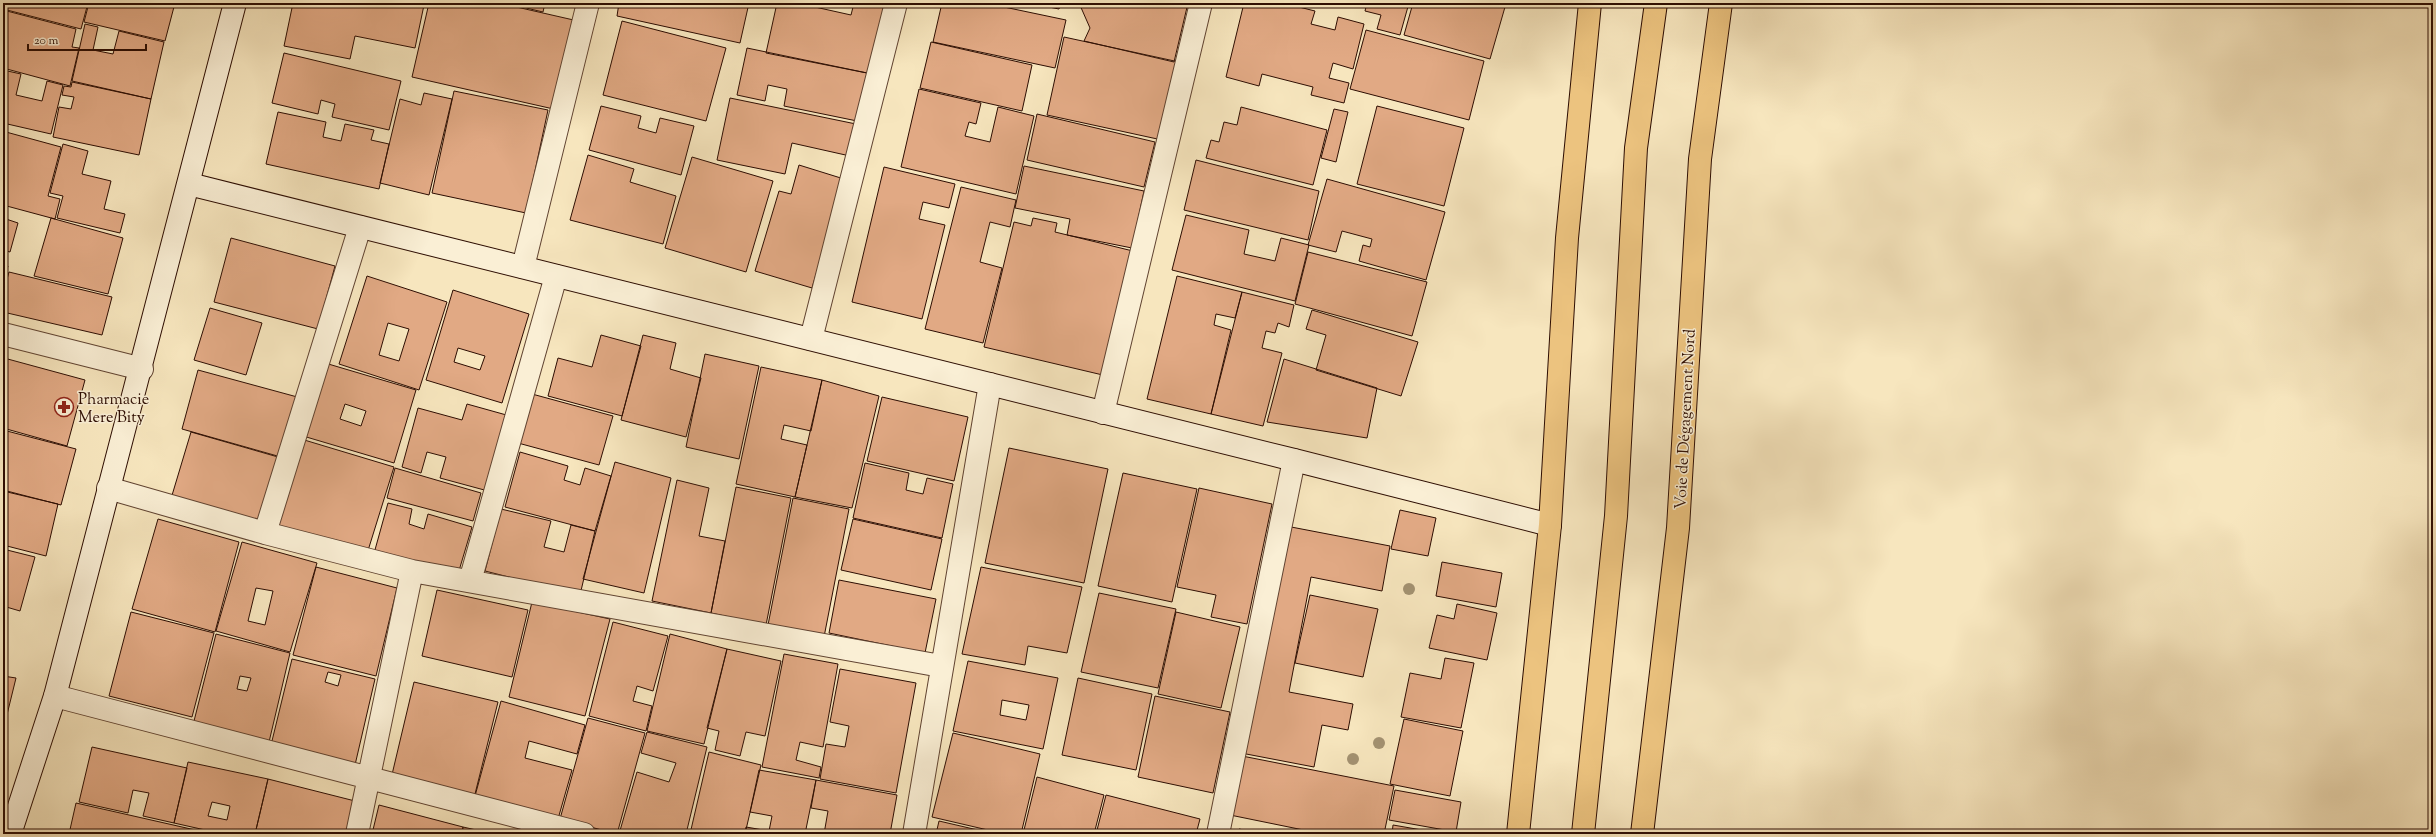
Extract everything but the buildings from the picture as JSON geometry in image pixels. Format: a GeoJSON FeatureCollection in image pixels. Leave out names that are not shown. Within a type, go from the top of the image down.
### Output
{"type":"FeatureCollection","features":[{"type":"Feature","properties":{"kind":"main road"},"geometry":{"type":"LineString","coordinates":[[1518,834],[1550,525],[1567,238],[1590,3]]}},
{"type":"Feature","properties":{"kind":"main road"},"geometry":{"type":"LineString","coordinates":[[1583,834],[1616,516],[1636,148],[1656,3]]}},
{"type":"Feature","properties":{"kind":"main road","name":"Voie de Dégagement Nord"},"geometry":{"type":"LineString","coordinates":[[1642,834],[1678,528],[1700,159],[1721,3]]}},
{"type":"Feature","properties":{"kind":"street"},"geometry":{"type":"LineString","coordinates":[[10,834],[55,696],[108,488],[142,369],[235,3]]}},
{"type":"Feature","properties":{"kind":"street"},"geometry":{"type":"LineString","coordinates":[[523,268],[588,3]]}},
{"type":"Feature","properties":{"kind":"street"},"geometry":{"type":"LineString","coordinates":[[811,339],[896,3]]}},
{"type":"Feature","properties":{"kind":"street"},"geometry":{"type":"LineString","coordinates":[[1103,413],[1201,3]]}},
{"type":"Feature","properties":{"kind":"street"},"geometry":{"type":"LineString","coordinates":[[189,184],[1550,525]]}},
{"type":"Feature","properties":{"kind":"street"},"geometry":{"type":"LineString","coordinates":[[265,533],[360,227]]}},
{"type":"Feature","properties":{"kind":"street"},"geometry":{"type":"LineString","coordinates":[[470,581],[556,276]]}},
{"type":"Feature","properties":{"kind":"street"},"geometry":{"type":"LineString","coordinates":[[3,334],[142,369]]}},
{"type":"Feature","properties":{"kind":"street"},"geometry":{"type":"LineString","coordinates":[[914,834],[941,666],[990,384]]}},
{"type":"Feature","properties":{"kind":"street"},"geometry":{"type":"LineString","coordinates":[[1218,834],[1294,460]]}},
{"type":"Feature","properties":{"kind":"street"},"geometry":{"type":"LineString","coordinates":[[108,488],[265,533],[412,571],[941,666]]}},
{"type":"Feature","properties":{"kind":"street"},"geometry":{"type":"LineString","coordinates":[[358,834],[412,571]]}},
{"type":"Feature","properties":{"kind":"street"},"geometry":{"type":"LineString","coordinates":[[55,696],[584,834]]}},
{"type":"Feature","properties":{"kind":"place","name":"Pharmacie Mere Bity"},"geometry":{"type":"Point","coordinates":[64,407]}}]}
